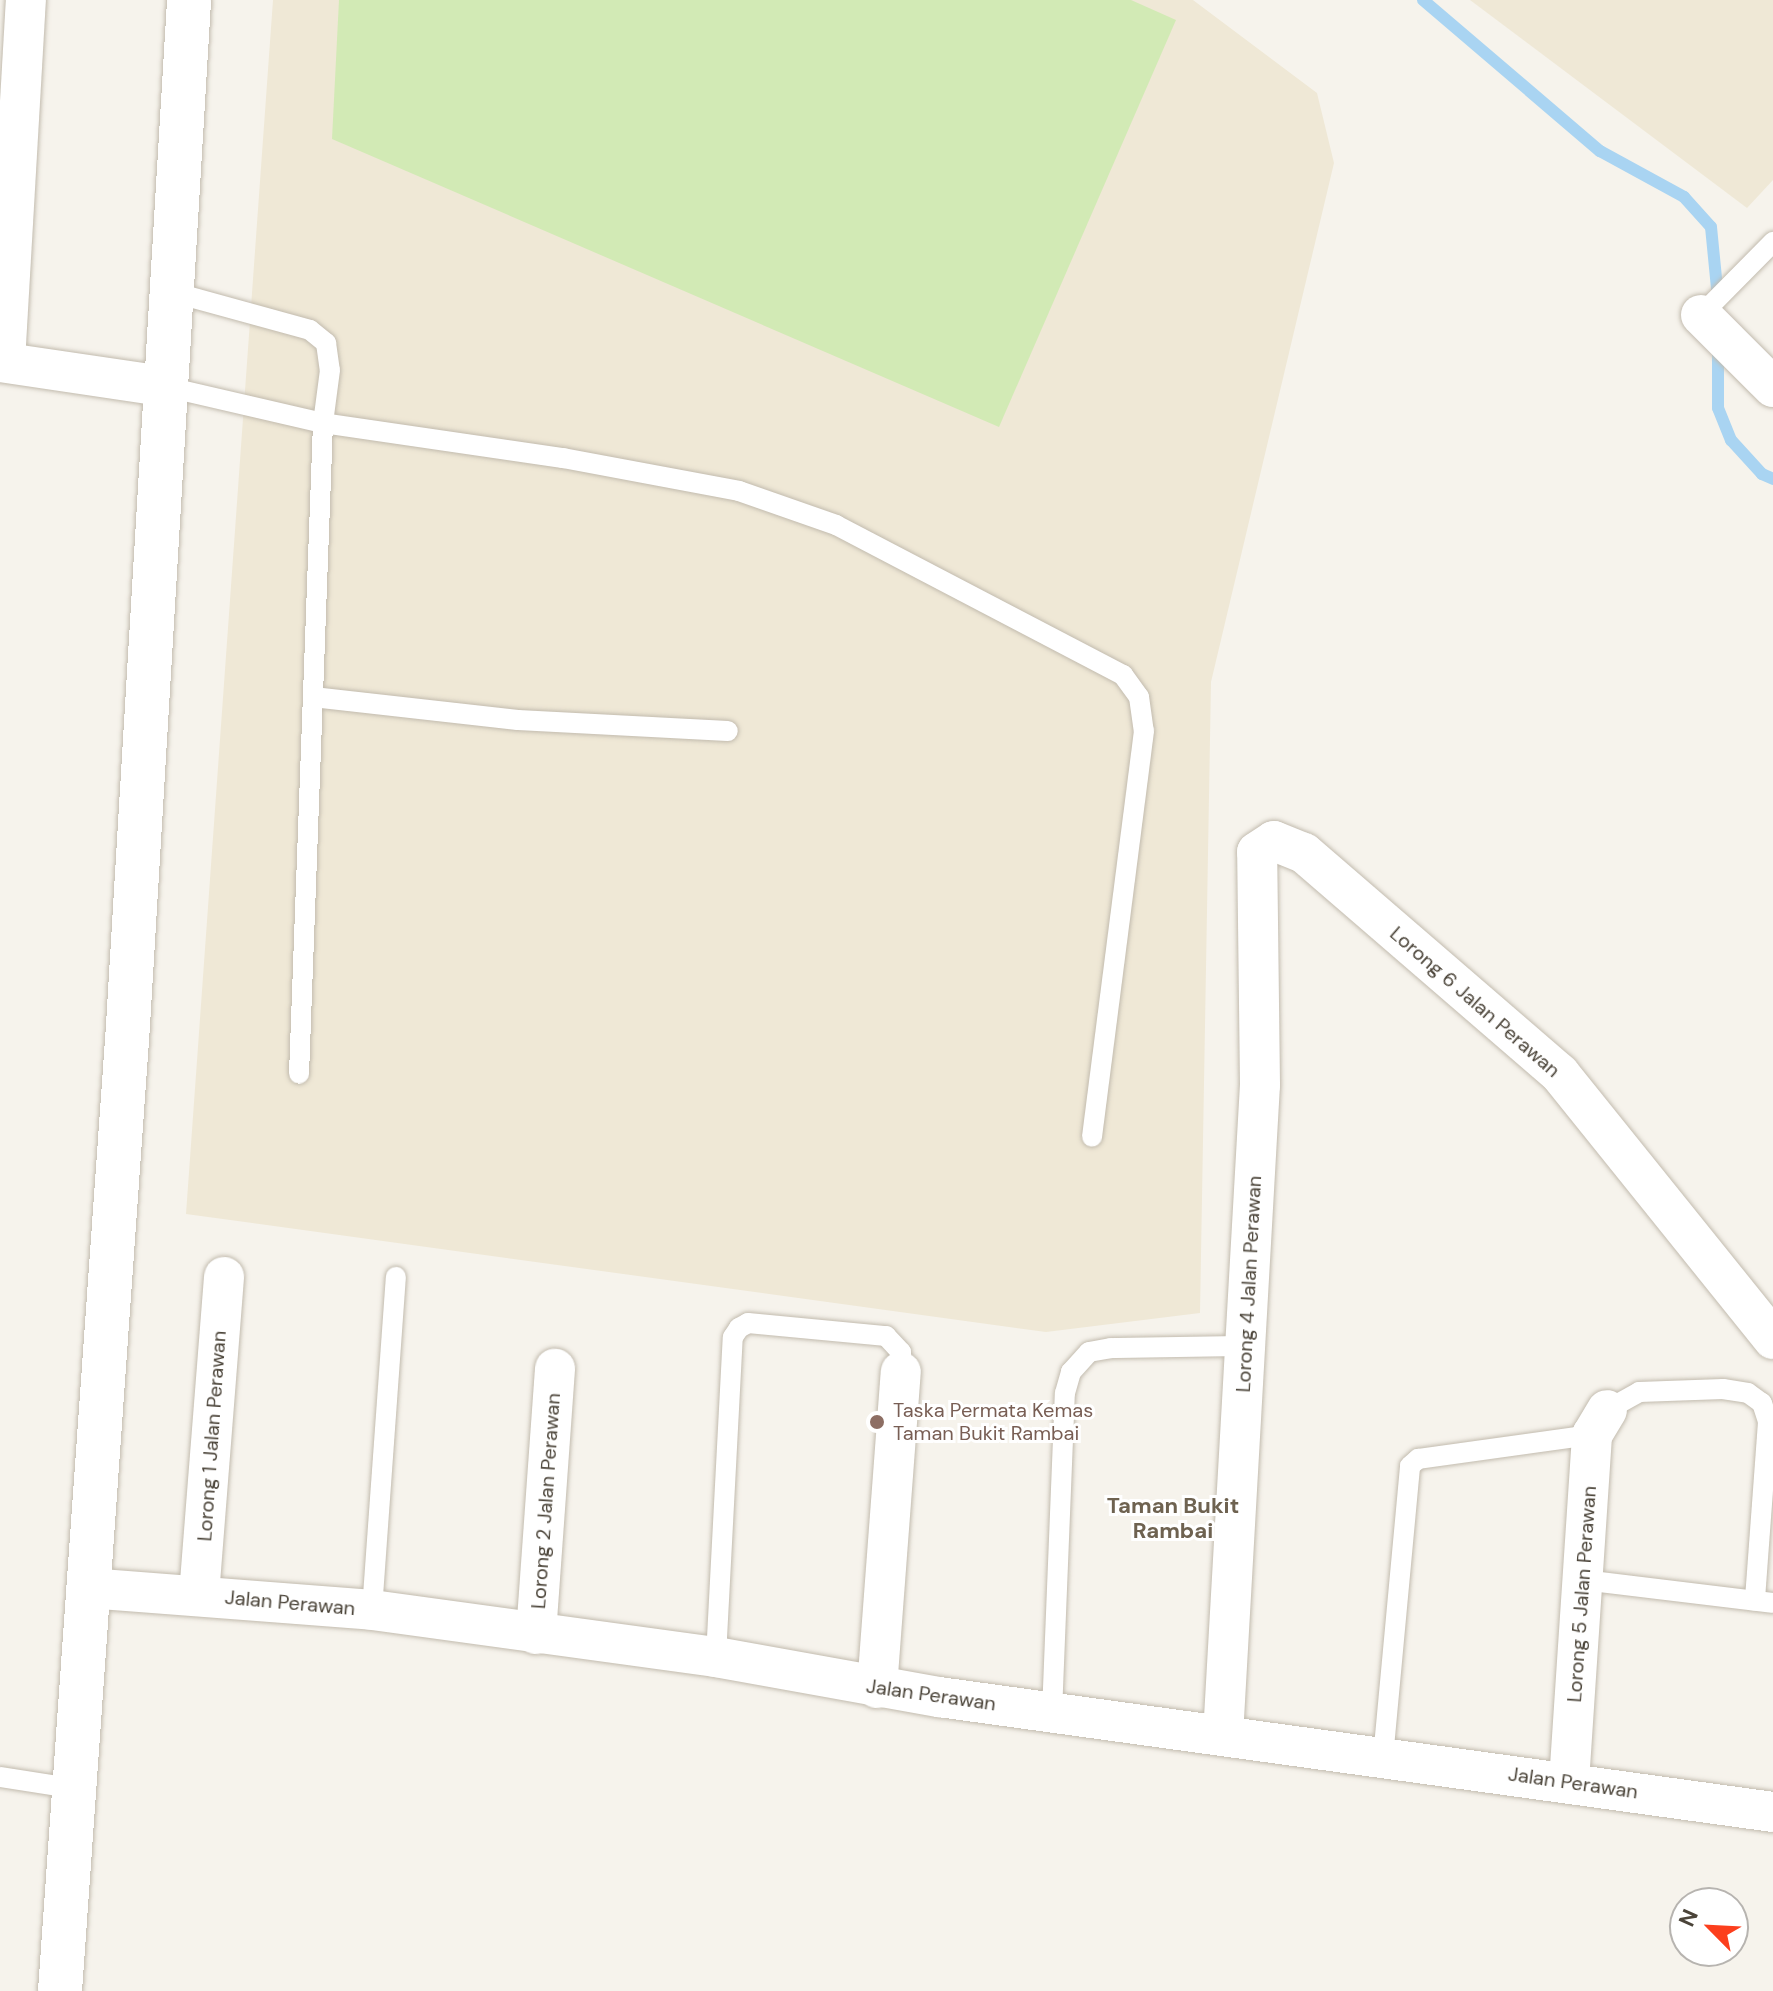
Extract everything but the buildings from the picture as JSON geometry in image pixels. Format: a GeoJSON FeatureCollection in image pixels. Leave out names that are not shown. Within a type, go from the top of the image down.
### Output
{"type":"FeatureCollection","features":[{"type":"Feature","properties":{"kind":"street"},"geometry":{"type":"LineString","coordinates":[[26,0],[2,362],[163,386]]}},
{"type":"Feature","properties":{"kind":"street"},"geometry":{"type":"LineString","coordinates":[[60,1991],[71,1788],[128,1025],[163,386],[172,292],[189,0]]}},
{"type":"Feature","properties":{"kind":"street"},"geometry":{"type":"LineString","coordinates":[[1701,315],[1773,387]]}},
{"type":"Feature","properties":{"kind":"street","name":"Lorong 6 Jalan Perawan"},"geometry":{"type":"LineString","coordinates":[[1274,841],[1304,853],[1560,1074],[1773,1339]]}},
{"type":"Feature","properties":{"kind":"street","name":"Lorong 4 Jalan Perawan"},"geometry":{"type":"LineString","coordinates":[[1223,1736],[1260,1085],[1257,852],[1274,841]]}},
{"type":"Feature","properties":{"kind":"street","name":"Lorong 1 Jalan Perawan"},"geometry":{"type":"LineString","coordinates":[[199,1595],[224,1277]]}},
{"type":"Feature","properties":{"kind":"street","name":"Lorong 2 Jalan Perawan"},"geometry":{"type":"LineString","coordinates":[[536,1634],[555,1369]]}},
{"type":"Feature","properties":{"kind":"street"},"geometry":{"type":"LineString","coordinates":[[877,1688],[901,1372]]}},
{"type":"Feature","properties":{"kind":"street","name":"Lorong 5 Jalan Perawan"},"geometry":{"type":"LineString","coordinates":[[1569,1782],[1583,1580],[1600,1422]]}},
{"type":"Feature","properties":{"kind":"street","name":"Jalan Perawan"},"geometry":{"type":"LineString","coordinates":[[88,1588],[372,1610],[716,1657],[877,1688],[1773,1812]]}},
{"type":"Feature","properties":{"kind":"lane"},"geometry":{"type":"LineString","coordinates":[[1701,315],[1773,242]]}},
{"type":"Feature","properties":{"kind":"lane"},"geometry":{"type":"LineString","coordinates":[[172,292],[310,330],[326,343],[330,370],[323,423],[299,1074]]}},
{"type":"Feature","properties":{"kind":"lane"},"geometry":{"type":"LineString","coordinates":[[163,386],[323,423],[563,458],[739,491],[836,525],[1123,675],[1139,697],[1144,731],[1092,1137]]}},
{"type":"Feature","properties":{"kind":"lane"},"geometry":{"type":"LineString","coordinates":[[313,697],[518,720],[728,731]]}},
{"type":"Feature","properties":{"kind":"lane"},"geometry":{"type":"LineString","coordinates":[[372,1610],[396,1277]]}},
{"type":"Feature","properties":{"kind":"lane"},"geometry":{"type":"LineString","coordinates":[[716,1657],[733,1337],[739,1328],[748,1323],[886,1336],[901,1352],[901,1372]]}},
{"type":"Feature","properties":{"kind":"lane"},"geometry":{"type":"LineString","coordinates":[[1052,1713],[1065,1393],[1071,1372],[1089,1352],[1111,1348],[1245,1346]]}},
{"type":"Feature","properties":{"kind":"lane"},"geometry":{"type":"LineString","coordinates":[[1383,1758],[1410,1466],[1418,1459],[1600,1422],[1639,1392],[1695,1390],[1748,1393],[1762,1403],[1768,1422],[1764,1602],[1583,1580]]}},
{"type":"Feature","properties":{"kind":"lane"},"geometry":{"type":"LineString","coordinates":[[0,1777],[71,1788]]}},
{"type":"Feature","properties":{"kind":"shaded area"},"geometry":{"type":"Polygon","coordinates":[[[273,0],[1193,0],[1317,93],[1334,163],[1211,682],[1200,1313],[1046,1332],[186,1214],[273,0]]]}},
{"type":"Feature","properties":{"kind":"shaded area"},"geometry":{"type":"Polygon","coordinates":[[[1470,0],[1773,0],[1773,180],[1747,208],[1470,0]]]}},
{"type":"Feature","properties":{"kind":"green space"},"geometry":{"type":"Polygon","coordinates":[[[339,0],[1131,0],[1176,20],[999,427],[332,139],[339,0]]]}},
{"type":"Feature","properties":{"kind":"waterway"},"geometry":{"type":"LineString","coordinates":[[1423,0],[1600,151],[1684,197],[1711,227],[1718,298]]}},
{"type":"Feature","properties":{"kind":"waterway"},"geometry":{"type":"LineString","coordinates":[[1718,344],[1718,408],[1731,440],[1762,474],[1773,479]]}},
{"type":"Feature","properties":{"kind":"place","name":"Taska Permata Kemas Taman Bukit Rambai"},"geometry":{"type":"Point","coordinates":[877,1422]}},
{"type":"Feature","properties":{"kind":"district","name":"Taman Bukit Rambai"},"geometry":{"type":"Point","coordinates":[1173,1518]}}]}
